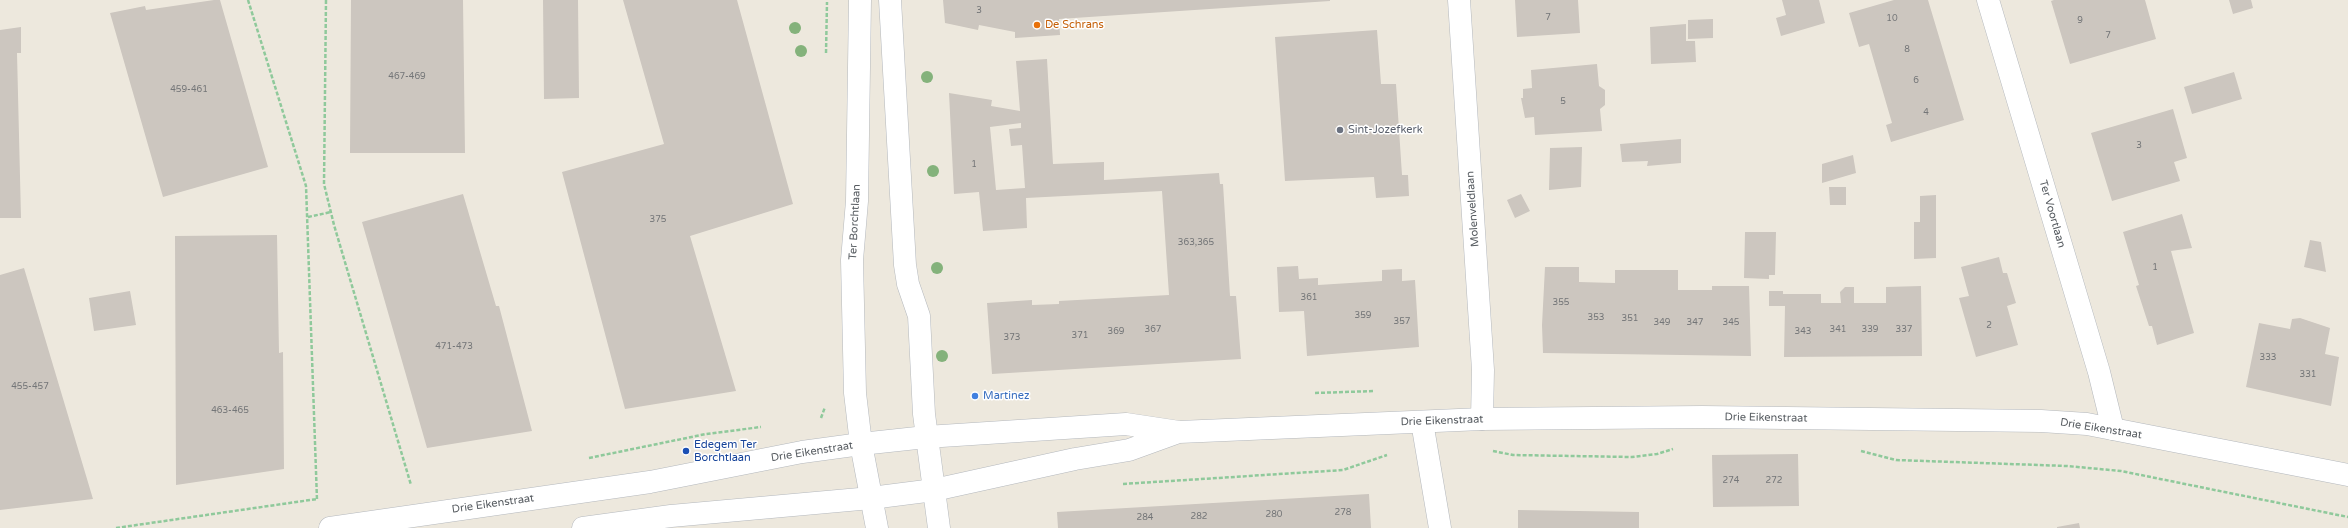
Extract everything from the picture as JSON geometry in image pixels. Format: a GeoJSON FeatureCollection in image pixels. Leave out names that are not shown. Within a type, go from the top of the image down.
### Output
{"type":"FeatureCollection","features":[{"type":"Feature","properties":{"kind":"street","name":"Ter Borchtlaan"},"geometry":{"type":"LineString","coordinates":[[860,0],[857,201],[852,260],[855,393],[861,444],[877,528]]}},
{"type":"Feature","properties":{"kind":"street"},"geometry":{"type":"LineString","coordinates":[[890,0],[905,265],[908,284],[919,316],[926,437],[939,528]]}},
{"type":"Feature","properties":{"kind":"street","name":"Molenveldlaan"},"geometry":{"type":"LineString","coordinates":[[1459,0],[1483,370],[1482,419]]}},
{"type":"Feature","properties":{"kind":"street","name":"Ter Voortlaan"},"geometry":{"type":"LineString","coordinates":[[1988,0],[2096,364],[2113,429]]}},
{"type":"Feature","properties":{"kind":"street","name":"Drie Eikenstraat"},"geometry":{"type":"LineString","coordinates":[[330,528],[650,482],[802,452],[861,444],[926,437],[1126,424],[1179,432],[1482,419],[1702,417],[2041,421],[2087,424],[2348,475]]}},
{"type":"Feature","properties":{"kind":"street"},"geometry":{"type":"LineString","coordinates":[[1422,422],[1440,528]]}},
{"type":"Feature","properties":{"kind":"street","name":"Drie Eikenstraat"},"geometry":{"type":"LineString","coordinates":[[583,528],[671,516],[871,498],[934,490],[1075,459],[1129,450],[1179,432]]}},
{"type":"Feature","properties":{"kind":"path"},"geometry":{"type":"LineString","coordinates":[[248,0],[306,186],[317,506]]}},
{"type":"Feature","properties":{"kind":"path"},"geometry":{"type":"LineString","coordinates":[[326,0],[324,184],[411,485]]}},
{"type":"Feature","properties":{"kind":"path"},"geometry":{"type":"LineString","coordinates":[[308,217],[331,212]]}},
{"type":"Feature","properties":{"kind":"path"},"geometry":{"type":"LineString","coordinates":[[1489,450],[1513,456],[1632,457],[1657,454],[1677,448]]}},
{"type":"Feature","properties":{"kind":"path"},"geometry":{"type":"LineString","coordinates":[[1855,449],[1896,460],[2068,466],[2121,471],[2348,517]]}},
{"type":"Feature","properties":{"kind":"path"},"geometry":{"type":"LineString","coordinates":[[1121,484],[1343,470],[1390,454],[1426,451]]}},
{"type":"Feature","properties":{"kind":"path"},"geometry":{"type":"LineString","coordinates":[[116,528],[325,498]]}},
{"type":"Feature","properties":{"kind":"building"},"geometry":{"type":"Polygon","coordinates":[[[220,0],[268,167],[163,197],[110,13],[145,6],[146,10],[220,0]]]}},
{"type":"Feature","properties":{"kind":"building"},"geometry":{"type":"Polygon","coordinates":[[[351,0],[463,0],[465,153],[350,153],[351,0]]]}},
{"type":"Feature","properties":{"kind":"building"},"geometry":{"type":"Polygon","coordinates":[[[543,0],[578,0],[579,98],[544,99],[543,0]]]}},
{"type":"Feature","properties":{"kind":"building"},"geometry":{"type":"Polygon","coordinates":[[[623,0],[737,0],[793,204],[690,236],[736,391],[625,409],[562,172],[664,144],[623,0]]]}},
{"type":"Feature","properties":{"kind":"building","name":"De Schrans"},"geometry":{"type":"Polygon","coordinates":[[[943,0],[1330,1],[1059,19],[1060,35],[1015,38],[1015,32],[979,25],[978,30],[945,23],[943,0]]]}},
{"type":"Feature","properties":{"kind":"building"},"geometry":{"type":"Polygon","coordinates":[[[1515,0],[1578,0],[1580,33],[1517,37],[1515,0]]]}},
{"type":"Feature","properties":{"kind":"building"},"geometry":{"type":"Polygon","coordinates":[[[1782,0],[1819,0],[1825,23],[1781,36],[1776,18],[1786,15],[1782,0]]]}},
{"type":"Feature","properties":{"kind":"building"},"geometry":{"type":"Polygon","coordinates":[[[1894,0],[1928,0],[1964,120],[1891,142],[1886,125],[1892,123],[1869,44],[1859,47],[1849,13],[1894,0]]]}},
{"type":"Feature","properties":{"kind":"building"},"geometry":{"type":"Polygon","coordinates":[[[2145,0],[2156,39],[2070,64],[2051,1],[2145,0]]]}},
{"type":"Feature","properties":{"kind":"building"},"geometry":{"type":"Polygon","coordinates":[[[2229,0],[2251,0],[2253,8],[2233,14],[2229,0]]]}},
{"type":"Feature","properties":{"kind":"building"},"geometry":{"type":"Polygon","coordinates":[[[1713,19],[1713,38],[1688,39],[1688,20],[1713,19]]]}},
{"type":"Feature","properties":{"kind":"building"},"geometry":{"type":"Polygon","coordinates":[[[1686,24],[1686,41],[1695,41],[1696,62],[1651,64],[1650,27],[1686,24]]]}},
{"type":"Feature","properties":{"kind":"building"},"geometry":{"type":"Polygon","coordinates":[[[21,27],[21,53],[17,53],[21,218],[0,218],[0,30],[21,27]]]}},
{"type":"Feature","properties":{"kind":"building","name":"Sint-Jozefkerk"},"geometry":{"type":"Polygon","coordinates":[[[1377,30],[1381,84],[1396,84],[1402,175],[1408,175],[1409,196],[1376,198],[1374,177],[1285,181],[1275,37],[1377,30]]]}},
{"type":"Feature","properties":{"kind":"building"},"geometry":{"type":"Polygon","coordinates":[[[1047,59],[1053,164],[1104,162],[1104,180],[1219,173],[1220,184],[1223,184],[1230,296],[1236,296],[1241,359],[992,374],[987,303],[1032,300],[1032,305],[1059,304],[1059,301],[1169,295],[1162,191],[1026,198],[1027,228],[983,231],[979,192],[954,194],[949,93],[992,100],[991,106],[1020,111],[1016,61],[1047,59]],[[1021,123],[990,127],[996,190],[1025,188],[1022,145],[1011,146],[1009,129],[1021,128],[1021,123]]]}},
{"type":"Feature","properties":{"kind":"building"},"geometry":{"type":"Polygon","coordinates":[[[1597,64],[1599,86],[1605,90],[1605,105],[1600,109],[1602,131],[1535,135],[1534,117],[1525,118],[1521,98],[1523,98],[1523,89],[1532,88],[1531,70],[1597,64]]]}},
{"type":"Feature","properties":{"kind":"building"},"geometry":{"type":"Polygon","coordinates":[[[2234,72],[2242,99],[2192,114],[2184,87],[2234,72]]]}},
{"type":"Feature","properties":{"kind":"building"},"geometry":{"type":"Polygon","coordinates":[[[2173,109],[2187,158],[2174,162],[2180,181],[2112,201],[2091,133],[2173,109]]]}},
{"type":"Feature","properties":{"kind":"building"},"geometry":{"type":"Polygon","coordinates":[[[1681,139],[1681,163],[1647,166],[1648,161],[1622,162],[1620,144],[1681,139]]]}},
{"type":"Feature","properties":{"kind":"building"},"geometry":{"type":"Polygon","coordinates":[[[1582,147],[1581,187],[1549,190],[1550,148],[1582,147]]]}},
{"type":"Feature","properties":{"kind":"building"},"geometry":{"type":"Polygon","coordinates":[[[1853,155],[1856,173],[1822,183],[1822,164],[1853,155]]]}},
{"type":"Feature","properties":{"kind":"building"},"geometry":{"type":"Polygon","coordinates":[[[1829,187],[1846,187],[1846,205],[1830,205],[1829,187]]]}},
{"type":"Feature","properties":{"kind":"building"},"geometry":{"type":"Polygon","coordinates":[[[463,194],[496,306],[499,306],[532,431],[427,448],[362,222],[463,194]]]}},
{"type":"Feature","properties":{"kind":"building"},"geometry":{"type":"Polygon","coordinates":[[[1521,194],[1530,211],[1515,218],[1507,200],[1521,194]]]}},
{"type":"Feature","properties":{"kind":"building"},"geometry":{"type":"Polygon","coordinates":[[[1936,195],[1936,258],[1914,259],[1914,222],[1920,222],[1920,196],[1936,195]]]}},
{"type":"Feature","properties":{"kind":"building"},"geometry":{"type":"Polygon","coordinates":[[[2182,214],[2192,248],[2171,251],[2194,333],[2157,345],[2152,326],[2149,326],[2136,286],[2139,285],[2123,232],[2182,214]]]}},
{"type":"Feature","properties":{"kind":"building"},"geometry":{"type":"Polygon","coordinates":[[[1745,232],[1776,232],[1775,275],[1769,275],[1769,279],[1744,278],[1745,232]]]}},
{"type":"Feature","properties":{"kind":"building"},"geometry":{"type":"Polygon","coordinates":[[[277,235],[279,353],[283,352],[284,469],[176,485],[175,236],[277,235]]]}},
{"type":"Feature","properties":{"kind":"building"},"geometry":{"type":"Polygon","coordinates":[[[2310,240],[2321,242],[2326,272],[2304,267],[2310,240]]]}},
{"type":"Feature","properties":{"kind":"building"},"geometry":{"type":"Polygon","coordinates":[[[1999,257],[2003,273],[2007,273],[2016,303],[2007,306],[2018,345],[1976,357],[1959,298],[1969,296],[1961,267],[1999,257]]]}},
{"type":"Feature","properties":{"kind":"building"},"geometry":{"type":"Polygon","coordinates":[[[1298,266],[1299,279],[1318,278],[1318,285],[1382,281],[1382,270],[1402,269],[1402,281],[1415,280],[1419,347],[1307,356],[1304,311],[1279,312],[1277,267],[1298,266]]]}},
{"type":"Feature","properties":{"kind":"building"},"geometry":{"type":"Polygon","coordinates":[[[1545,267],[1579,267],[1579,282],[1615,283],[1615,270],[1678,270],[1678,290],[1712,290],[1712,286],[1749,286],[1751,356],[1543,353],[1542,325],[1545,267]]]}},
{"type":"Feature","properties":{"kind":"building"},"geometry":{"type":"Polygon","coordinates":[[[24,268],[93,499],[0,510],[0,275],[24,268]]]}},
{"type":"Feature","properties":{"kind":"building"},"geometry":{"type":"Polygon","coordinates":[[[1921,286],[1922,356],[1784,357],[1785,306],[1769,306],[1769,291],[1783,291],[1783,294],[1821,294],[1821,303],[1841,303],[1840,292],[1845,287],[1854,287],[1854,303],[1886,303],[1886,287],[1921,286]]]}},
{"type":"Feature","properties":{"kind":"building"},"geometry":{"type":"Polygon","coordinates":[[[130,291],[136,325],[94,331],[89,298],[130,291]]]}},
{"type":"Feature","properties":{"kind":"building"},"geometry":{"type":"Polygon","coordinates":[[[2300,318],[2330,328],[2325,354],[2339,357],[2331,406],[2246,387],[2259,323],[2290,329],[2292,319],[2300,318]]]}},
{"type":"Feature","properties":{"kind":"building"},"geometry":{"type":"Polygon","coordinates":[[[1798,454],[1799,506],[1713,507],[1712,455],[1798,454]]]}},
{"type":"Feature","properties":{"kind":"building"},"geometry":{"type":"Polygon","coordinates":[[[1369,494],[1371,528],[1058,528],[1057,512],[1369,494]]]}},
{"type":"Feature","properties":{"kind":"building"},"geometry":{"type":"Polygon","coordinates":[[[1518,510],[1639,512],[1639,528],[1518,528],[1518,510]]]}},
{"type":"Feature","properties":{"kind":"building"},"geometry":{"type":"Polygon","coordinates":[[[2079,523],[2080,528],[2057,528],[2057,527],[2079,523]]]}},
{"type":"Feature","properties":{"kind":"place","name":"De Schrans"},"geometry":{"type":"Point","coordinates":[1037,25]}},
{"type":"Feature","properties":{"kind":"place","name":"Sint-Jozefkerk"},"geometry":{"type":"Point","coordinates":[1340,130]}},
{"type":"Feature","properties":{"kind":"place","name":"Martinez"},"geometry":{"type":"Point","coordinates":[975,396]}},
{"type":"Feature","properties":{"kind":"place","name":"Edegem Ter Borchtlaan"},"geometry":{"type":"Point","coordinates":[686,451]}}]}
